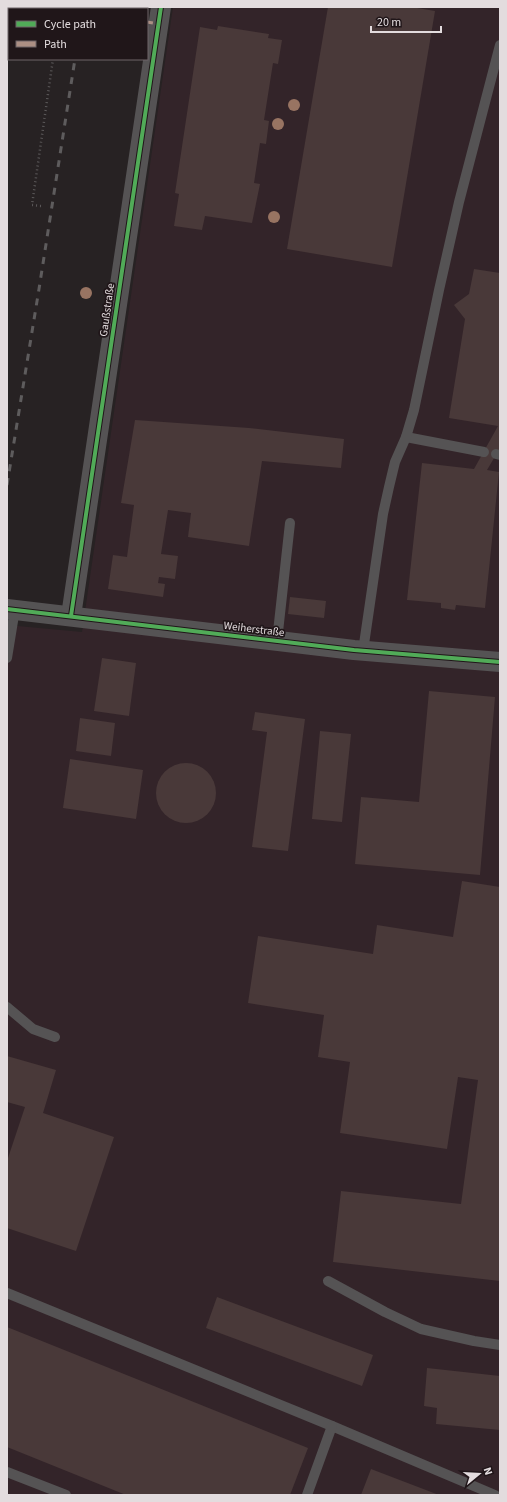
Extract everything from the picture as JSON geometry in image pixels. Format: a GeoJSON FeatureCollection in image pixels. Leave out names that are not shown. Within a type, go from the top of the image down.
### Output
{"type":"FeatureCollection","features":[{"type":"Feature","properties":{"kind":"street","name":"Gaußstraße"},"geometry":{"type":"LineString","coordinates":[[71,616],[160,7]]}},
{"type":"Feature","properties":{"kind":"street","name":"Weiherstraße"},"geometry":{"type":"LineString","coordinates":[[11,609],[363,651],[500,662]]}},
{"type":"Feature","properties":{"kind":"lane"},"geometry":{"type":"LineString","coordinates":[[363,651],[386,500],[395,462],[406,437],[414,410],[459,202],[500,46]]}},
{"type":"Feature","properties":{"kind":"lane"},"geometry":{"type":"LineString","coordinates":[[406,437],[484,452]]}},
{"type":"Feature","properties":{"kind":"lane"},"geometry":{"type":"LineString","coordinates":[[278,641],[290,523]]}},
{"type":"Feature","properties":{"kind":"lane"},"geometry":{"type":"LineString","coordinates":[[7,658],[11,609]]}},
{"type":"Feature","properties":{"kind":"lane"},"geometry":{"type":"LineString","coordinates":[[7,1007],[33,1029],[55,1037]]}},
{"type":"Feature","properties":{"kind":"lane"},"geometry":{"type":"LineString","coordinates":[[328,1282],[385,1312],[421,1328],[474,1341],[500,1345]]}},
{"type":"Feature","properties":{"kind":"lane"},"geometry":{"type":"LineString","coordinates":[[7,1293],[332,1426],[494,1495]]}},
{"type":"Feature","properties":{"kind":"lane"},"geometry":{"type":"LineString","coordinates":[[307,1495],[332,1426]]}},
{"type":"Feature","properties":{"kind":"lane"},"geometry":{"type":"LineString","coordinates":[[7,1472],[66,1495]]}},
{"type":"Feature","properties":{"kind":"path"},"geometry":{"type":"LineString","coordinates":[[41,206],[32,205],[53,60]]}},
{"type":"Feature","properties":{"kind":"shaded area"},"geometry":{"type":"Polygon","coordinates":[[[173,7],[500,7],[500,1495],[7,1495],[7,625],[82,632],[173,7]]]}},
{"type":"Feature","properties":{"kind":"building"},"geometry":{"type":"Polygon","coordinates":[[[328,7],[411,7],[435,11],[392,267],[287,249],[328,7]]]}},
{"type":"Feature","properties":{"kind":"building"},"geometry":{"type":"Polygon","coordinates":[[[218,26],[269,34],[268,38],[282,40],[278,64],[273,63],[264,120],[269,121],[266,144],[260,143],[254,183],[260,184],[252,223],[205,216],[202,230],[174,226],[179,194],[175,193],[200,27],[217,30],[218,26]]]}},
{"type":"Feature","properties":{"kind":"building"},"geometry":{"type":"Polygon","coordinates":[[[474,269],[500,273],[500,448],[487,470],[499,472],[485,608],[456,605],[455,610],[441,608],[441,603],[407,600],[422,463],[474,469],[498,426],[449,418],[465,319],[454,305],[469,294],[474,269]]]}},
{"type":"Feature","properties":{"kind":"building"},"geometry":{"type":"Polygon","coordinates":[[[135,420],[249,428],[344,439],[341,468],[262,461],[249,546],[188,537],[191,513],[168,510],[161,554],[178,556],[175,579],[159,577],[158,583],[165,584],[163,597],[108,589],[113,555],[127,557],[134,505],[121,503],[135,420]]]}},
{"type":"Feature","properties":{"kind":"building"},"geometry":{"type":"Polygon","coordinates":[[[290,597],[326,601],[324,618],[288,614],[290,597]]]}},
{"type":"Feature","properties":{"kind":"building"},"geometry":{"type":"Polygon","coordinates":[[[102,658],[136,663],[129,716],[94,711],[102,658]]]}},
{"type":"Feature","properties":{"kind":"building"},"geometry":{"type":"Polygon","coordinates":[[[429,691],[495,697],[480,875],[355,864],[361,797],[419,802],[429,691]]]}},
{"type":"Feature","properties":{"kind":"building"},"geometry":{"type":"Polygon","coordinates":[[[255,712],[305,719],[288,851],[252,847],[267,732],[252,730],[255,712]]]}},
{"type":"Feature","properties":{"kind":"building"},"geometry":{"type":"Polygon","coordinates":[[[80,718],[115,723],[111,756],[76,751],[80,718]]]}},
{"type":"Feature","properties":{"kind":"building"},"geometry":{"type":"Polygon","coordinates":[[[320,731],[351,734],[342,822],[312,819],[320,731]]]}},
{"type":"Feature","properties":{"kind":"building"},"geometry":{"type":"Polygon","coordinates":[[[70,759],[143,770],[136,819],[63,808],[70,759]]]}},
{"type":"Feature","properties":{"kind":"building"},"geometry":{"type":"Polygon","coordinates":[[[186,763],[203,768],[211,776],[216,793],[211,810],[203,818],[186,823],[169,818],[161,810],[156,793],[161,776],[169,768],[186,763]]]}},
{"type":"Feature","properties":{"kind":"building"},"geometry":{"type":"Polygon","coordinates":[[[462,881],[500,887],[500,1281],[333,1262],[341,1191],[461,1204],[478,1080],[458,1077],[447,1149],[340,1133],[350,1062],[318,1057],[324,1015],[248,1003],[258,936],[373,954],[377,925],[453,937],[462,881]]]}},
{"type":"Feature","properties":{"kind":"building"},"geometry":{"type":"Polygon","coordinates":[[[7,1056],[56,1070],[43,1113],[114,1137],[76,1251],[7,1228],[7,1161],[25,1107],[7,1102],[7,1056]]]}},
{"type":"Feature","properties":{"kind":"building"},"geometry":{"type":"Polygon","coordinates":[[[217,1297],[373,1355],[362,1386],[206,1328],[217,1297]]]}},
{"type":"Feature","properties":{"kind":"building"},"geometry":{"type":"Polygon","coordinates":[[[7,1327],[308,1448],[290,1495],[126,1495],[7,1447],[7,1327]]]}},
{"type":"Feature","properties":{"kind":"building"},"geometry":{"type":"Polygon","coordinates":[[[427,1368],[500,1376],[500,1430],[436,1424],[437,1408],[424,1406],[427,1368]]]}},
{"type":"Feature","properties":{"kind":"building"},"geometry":{"type":"Polygon","coordinates":[[[371,1469],[439,1495],[361,1495],[371,1469]]]}},
{"type":"Feature","properties":{"kind":"railway"},"geometry":{"type":"LineString","coordinates":[[7,485],[75,60]]}},
{"type":"Feature","properties":{"kind":"marked path"},"geometry":{"type":"LineString","coordinates":[[44,7],[49,8]]}},
{"type":"Feature","properties":{"kind":"marked path"},"geometry":{"type":"LineString","coordinates":[[148,22],[158,24]]}},
{"type":"Feature","properties":{"kind":"cycle path"},"geometry":{"type":"LineString","coordinates":[[71,616],[161,7]]}},
{"type":"Feature","properties":{"kind":"cycle path"},"geometry":{"type":"LineString","coordinates":[[7,609],[354,650],[500,662]]}}]}
